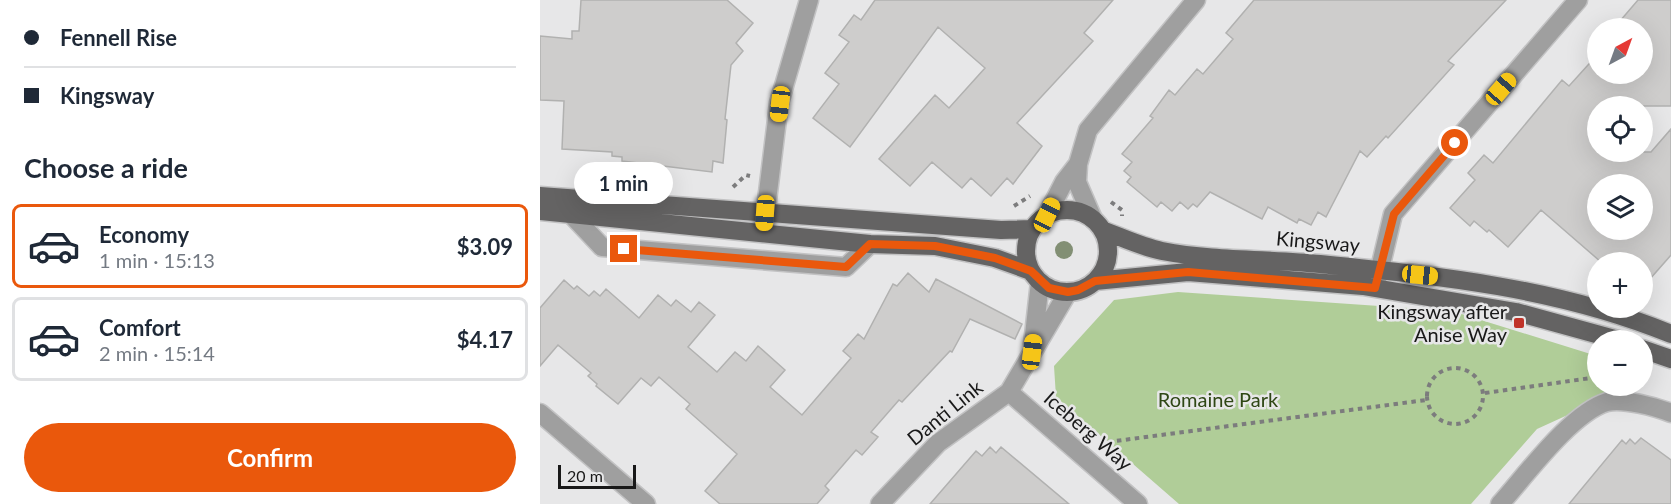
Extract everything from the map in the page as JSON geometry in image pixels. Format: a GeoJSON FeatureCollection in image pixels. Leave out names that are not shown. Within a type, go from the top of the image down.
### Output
{"type":"FeatureCollection","features":[{"type":"Feature","properties":{"kind":"main road"},"geometry":{"type":"LineString","coordinates":[[540,196],[1001,230],[1032,229]]}},
{"type":"Feature","properties":{"kind":"main road","name":"Kingsway"},"geometry":{"type":"LineString","coordinates":[[1047,215],[1070,210],[1097,225],[1159,250],[1377,279],[1587,331]]}},
{"type":"Feature","properties":{"kind":"main road"},"geometry":{"type":"LineString","coordinates":[[540,211],[870,244],[935,246],[995,258],[1036,276],[1049,288],[1068,292]]}},
{"type":"Feature","properties":{"kind":"main road"},"geometry":{"type":"LineString","coordinates":[[1036,276],[1026,250],[1032,229],[1047,215]]}},
{"type":"Feature","properties":{"kind":"main road"},"geometry":{"type":"LineString","coordinates":[[1095,281],[1103,270],[1107,256],[1107,243],[1097,225]]}},
{"type":"Feature","properties":{"kind":"main road","name":"Kingsway"},"geometry":{"type":"LineString","coordinates":[[1068,292],[1078,290],[1095,281],[1188,272],[1504,285],[1542,293],[1671,334]]}},
{"type":"Feature","properties":{"kind":"main road"},"geometry":{"type":"LineString","coordinates":[[1653,351],[1669,354]]}},
{"type":"Feature","properties":{"kind":"street"},"geometry":{"type":"LineString","coordinates":[[764,233],[780,104],[809,0]]}},
{"type":"Feature","properties":{"kind":"street"},"geometry":{"type":"LineString","coordinates":[[1097,225],[1077,182],[1078,164],[1088,130],[1196,0]]}},
{"type":"Feature","properties":{"kind":"street"},"geometry":{"type":"LineString","coordinates":[[1377,279],[1394,214],[1578,0]]}},
{"type":"Feature","properties":{"kind":"street"},"geometry":{"type":"LineString","coordinates":[[1047,215],[1064,182],[1078,164]]}},
{"type":"Feature","properties":{"kind":"street"},"geometry":{"type":"LineString","coordinates":[[570,213],[602,248],[846,267],[870,244]]}},
{"type":"Feature","properties":{"kind":"street","name":"Danti Link"},"geometry":{"type":"LineString","coordinates":[[1032,352],[1036,276]]}},
{"type":"Feature","properties":{"kind":"street","name":"Danti Link"},"geometry":{"type":"LineString","coordinates":[[891,500],[938,443],[1009,392],[1068,292]]}},
{"type":"Feature","properties":{"kind":"street","name":"Iceberg Way"},"geometry":{"type":"LineString","coordinates":[[1009,392],[1138,504]]}},
{"type":"Feature","properties":{"kind":"street"},"geometry":{"type":"LineString","coordinates":[[1500,504],[1579,417],[1609,402],[1652,406],[1671,413]]}},
{"type":"Feature","properties":{"kind":"street"},"geometry":{"type":"LineString","coordinates":[[540,412],[646,504]]}},
{"type":"Feature","properties":{"kind":"path"},"geometry":{"type":"LineString","coordinates":[[1454,367],[1476,377],[1485,393],[1478,412],[1468,422],[1454,425],[1442,421],[1432,412],[1426,400],[1426,390],[1430,381],[1444,369],[1454,367]]}},
{"type":"Feature","properties":{"kind":"path"},"geometry":{"type":"LineString","coordinates":[[1485,393],[1587,379]]}},
{"type":"Feature","properties":{"kind":"path"},"geometry":{"type":"LineString","coordinates":[[1108,442],[1426,400]]}},
{"type":"Feature","properties":{"kind":"green space","name":"Romaine Park"},"geometry":{"type":"Polygon","coordinates":[[[1178,292],[1452,311],[1587,353],[1587,396],[1609,396],[1537,429],[1471,504],[1179,504],[1056,397],[1054,366],[1114,300],[1178,292]]]}},
{"type":"Feature","properties":{"kind":"building"},"geometry":{"type":"Polygon","coordinates":[[[581,0],[727,0],[753,23],[736,43],[743,51],[731,65],[723,163],[713,161],[712,172],[622,161],[622,157],[612,156],[612,152],[562,149],[564,101],[540,100],[540,36],[572,39],[572,31],[579,31],[581,0]]]}},
{"type":"Feature","properties":{"kind":"building"},"geometry":{"type":"Polygon","coordinates":[[[875,0],[1113,0],[1084,33],[1093,41],[1017,123],[1042,146],[1013,184],[1007,178],[991,196],[971,178],[962,188],[932,162],[910,186],[879,159],[935,95],[949,108],[985,68],[938,27],[850,147],[813,118],[839,84],[825,73],[849,42],[839,35],[854,15],[861,20],[875,0]]]}},
{"type":"Feature","properties":{"kind":"building"},"geometry":{"type":"Polygon","coordinates":[[[1254,0],[1506,0],[1448,61],[1454,65],[1388,138],[1386,136],[1367,157],[1360,151],[1326,217],[1318,212],[1311,225],[1299,219],[1297,223],[1268,207],[1262,219],[1210,192],[1197,207],[1193,204],[1188,209],[1180,202],[1172,211],[1161,202],[1157,207],[1127,182],[1131,177],[1124,171],[1132,162],[1122,154],[1153,118],[1150,116],[1169,90],[1175,95],[1197,69],[1203,74],[1233,39],[1226,33],[1254,0]]]}},
{"type":"Feature","properties":{"kind":"building"},"geometry":{"type":"Polygon","coordinates":[[[1638,0],[1671,0],[1671,106],[1653,106],[1653,96],[1587,96],[1587,162],[1653,162],[1653,150],[1671,129],[1671,255],[1653,275],[1653,252],[1589,252],[1541,210],[1508,247],[1489,230],[1487,232],[1474,221],[1470,226],[1450,208],[1475,180],[1468,173],[1484,155],[1493,163],[1562,80],[1569,86],[1587,66],[1587,84],[1653,84],[1653,18],[1623,18],[1638,0]]]}},
{"type":"Feature","properties":{"kind":"building"},"geometry":{"type":"Polygon","coordinates":[[[908,273],[929,292],[936,279],[1022,324],[1015,339],[970,319],[952,352],[950,351],[902,402],[899,400],[871,432],[878,437],[862,455],[856,450],[825,486],[829,490],[817,504],[720,504],[705,491],[737,454],[686,409],[690,404],[659,377],[651,386],[641,378],[618,404],[596,386],[597,384],[588,376],[591,373],[558,345],[540,366],[540,308],[564,280],[574,289],[577,286],[589,296],[594,291],[600,296],[606,289],[639,318],[658,295],[671,306],[676,300],[691,312],[699,302],[715,315],[688,347],[717,372],[735,352],[746,361],[758,346],[785,370],[770,387],[802,415],[851,358],[843,351],[858,334],[864,339],[893,284],[897,286],[908,273]]]}},
{"type":"Feature","properties":{"kind":"building"},"geometry":{"type":"Polygon","coordinates":[[[1641,438],[1671,460],[1671,504],[1569,504],[1622,440],[1626,444],[1630,439],[1635,444],[1641,438]]]}},
{"type":"Feature","properties":{"kind":"building"},"geometry":{"type":"Polygon","coordinates":[[[990,447],[996,453],[1001,447],[1069,504],[930,504],[976,451],[982,456],[990,447]]]}},
{"type":"Feature","properties":{"kind":"place","name":"Kingsway after Anise Way"},"geometry":{"type":"Point","coordinates":[1519,323]}},
{"type":"Feature","properties":{"kind":"route"},"geometry":{"type":"LineString","coordinates":[[624,249],[846,267],[870,244],[935,246],[995,258],[1031,271],[1040,282],[1049,288],[1068,292],[1078,290],[1095,281],[1188,272],[1224,273],[1375,288],[1394,214],[1455,143]]}}]}
